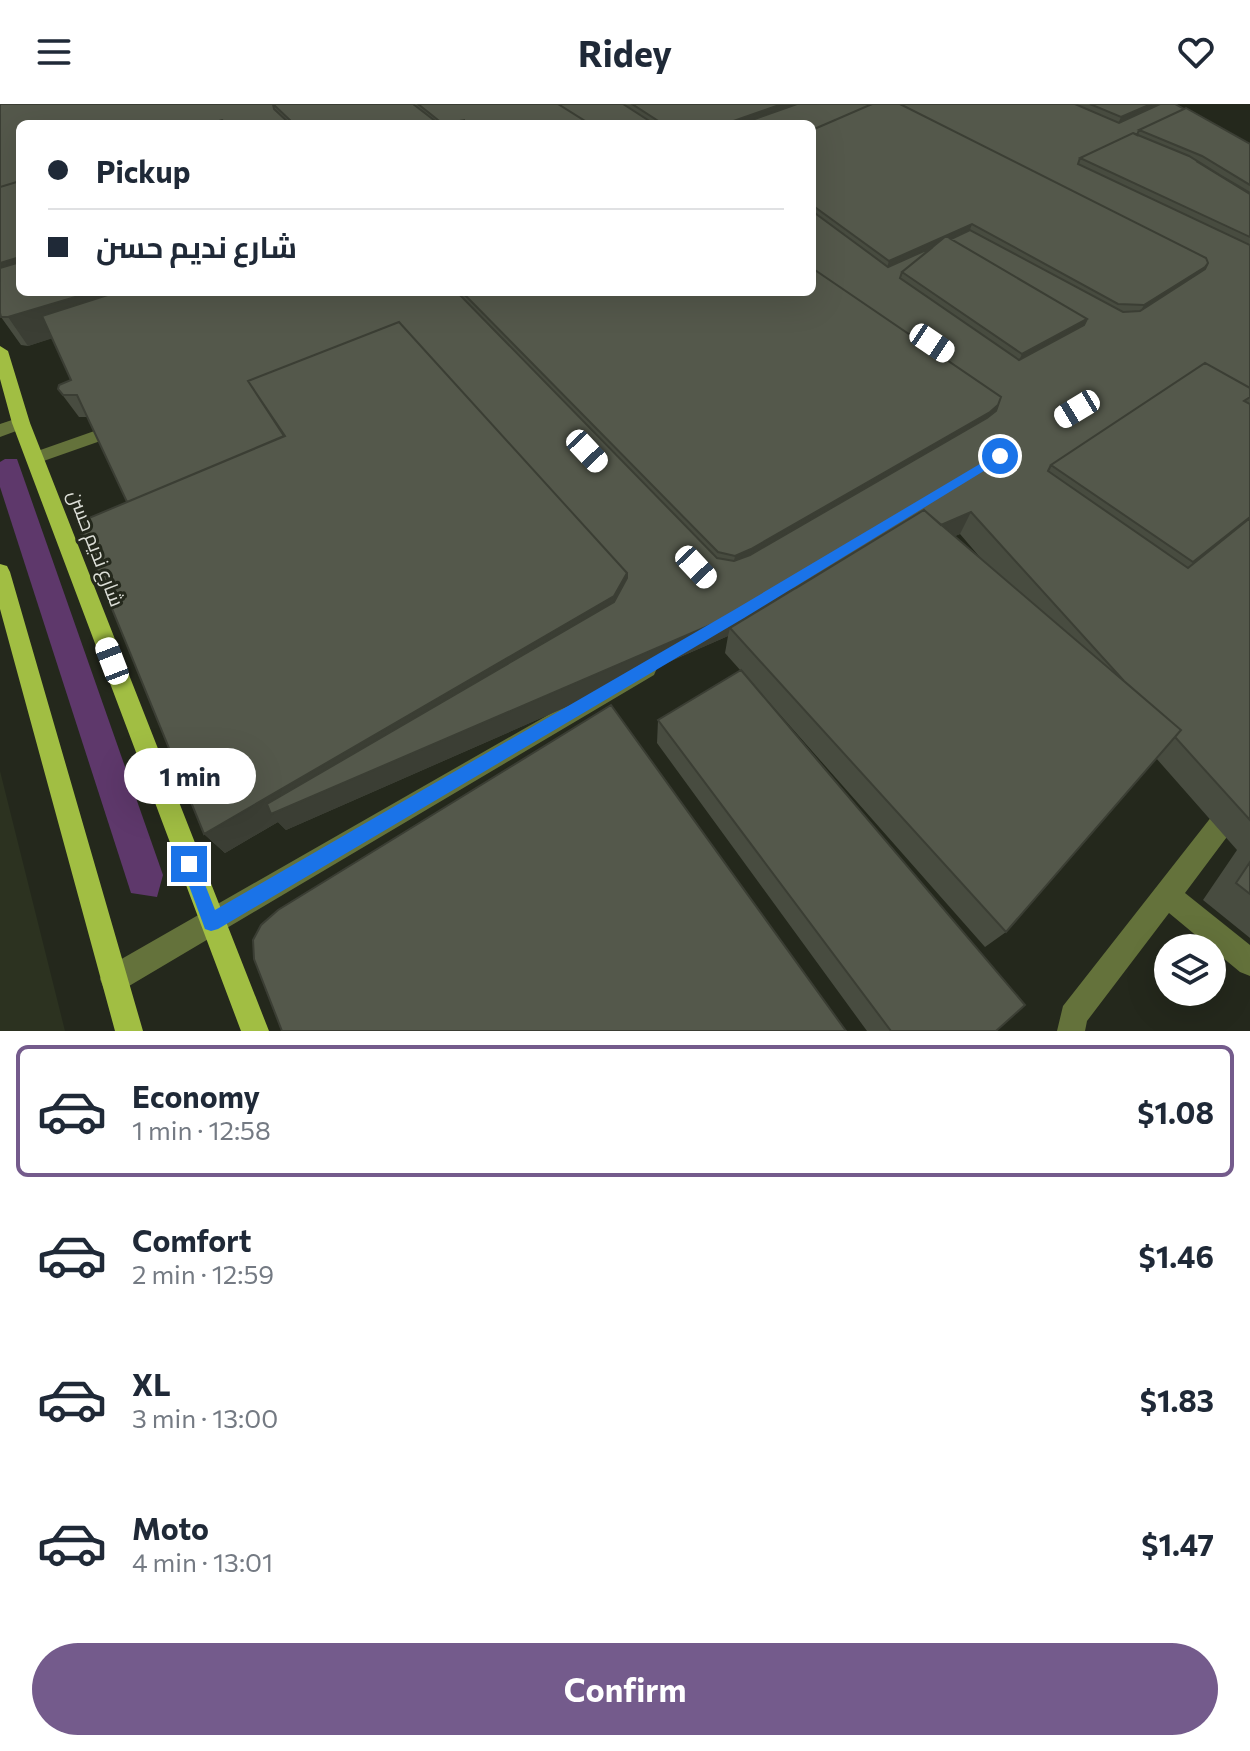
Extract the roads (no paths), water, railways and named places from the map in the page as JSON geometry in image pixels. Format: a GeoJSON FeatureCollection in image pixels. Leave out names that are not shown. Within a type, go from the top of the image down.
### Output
{"type":"FeatureCollection","features":[{"type":"Feature","properties":{"kind":"main road","name":"شارع نديم حسن"},"geometry":{"type":"LineString","coordinates":[[0,351],[11,427],[35,458],[255,1031]]}},
{"type":"Feature","properties":{"kind":"main road"},"geometry":{"type":"LineString","coordinates":[[0,572],[129,1031]]}},
{"type":"Feature","properties":{"kind":"street"},"geometry":{"type":"LineString","coordinates":[[35,458],[140,422]]}},
{"type":"Feature","properties":{"kind":"street"},"geometry":{"type":"LineString","coordinates":[[114,979],[672,654]]}},
{"type":"Feature","properties":{"kind":"street"},"geometry":{"type":"LineString","coordinates":[[1071,1031],[1073,1016],[1250,787]]}},
{"type":"Feature","properties":{"kind":"street"},"geometry":{"type":"LineString","coordinates":[[1168,896],[1250,962]]}}]}
